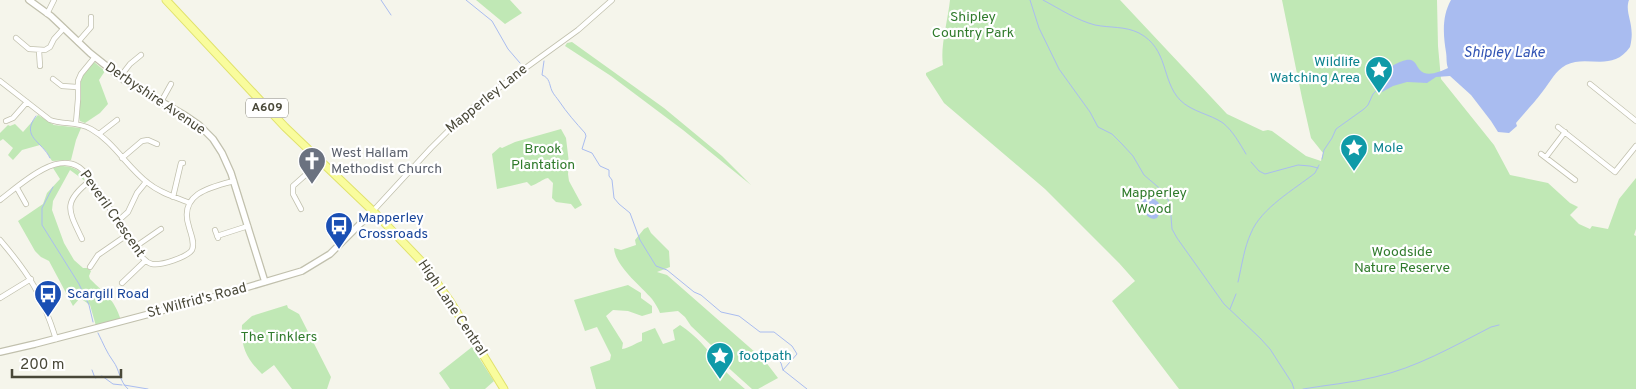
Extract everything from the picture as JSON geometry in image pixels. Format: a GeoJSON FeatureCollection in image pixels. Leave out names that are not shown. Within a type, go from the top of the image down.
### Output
{"type":"FeatureCollection","features":[{"type":"Feature","properties":{"kind":"main road","name":"A609"},"geometry":{"type":"LineString","coordinates":[[166,0],[253,94],[320,162],[373,211]]}},
{"type":"Feature","properties":{"kind":"main road","name":"High Lane Central"},"geometry":{"type":"LineString","coordinates":[[373,211],[401,238],[435,279],[504,389]]}},
{"type":"Feature","properties":{"kind":"street","name":"Derbyshire Avenue"},"geometry":{"type":"LineString","coordinates":[[28,0],[64,28],[120,77],[186,116],[207,132],[222,153],[234,181],[265,282]]}},
{"type":"Feature","properties":{"kind":"street"},"geometry":{"type":"LineString","coordinates":[[47,14],[54,0]]}},
{"type":"Feature","properties":{"kind":"street","name":"Mapperley Lane"},"geometry":{"type":"LineString","coordinates":[[373,211],[431,148],[468,112],[578,30],[612,0]]}},
{"type":"Feature","properties":{"kind":"street"},"geometry":{"type":"LineString","coordinates":[[78,42],[90,29],[92,21]]}},
{"type":"Feature","properties":{"kind":"street"},"geometry":{"type":"LineString","coordinates":[[16,38],[27,48],[39,51],[45,50],[50,47],[54,39],[64,28]]}},
{"type":"Feature","properties":{"kind":"street"},"geometry":{"type":"LineString","coordinates":[[39,51],[40,66]]}},
{"type":"Feature","properties":{"kind":"street"},"geometry":{"type":"LineString","coordinates":[[120,77],[128,65],[141,55]]}},
{"type":"Feature","properties":{"kind":"street"},"geometry":{"type":"LineString","coordinates":[[76,123],[77,87],[81,74],[95,57]]}},
{"type":"Feature","properties":{"kind":"street"},"geometry":{"type":"LineString","coordinates":[[53,79],[62,86],[77,87]]}},
{"type":"Feature","properties":{"kind":"street"},"geometry":{"type":"LineString","coordinates":[[0,81],[50,120],[61,123],[76,123],[100,134],[146,182],[157,190],[173,197],[190,203],[203,190],[234,181]]}},
{"type":"Feature","properties":{"kind":"street"},"geometry":{"type":"LineString","coordinates":[[161,102],[165,89],[171,84]]}},
{"type":"Feature","properties":{"kind":"street"},"geometry":{"type":"LineString","coordinates":[[1590,84],[1636,121]]}},
{"type":"Feature","properties":{"kind":"street"},"geometry":{"type":"LineString","coordinates":[[9,121],[28,102]]}},
{"type":"Feature","properties":{"kind":"street"},"geometry":{"type":"LineString","coordinates":[[100,134],[117,120]]}},
{"type":"Feature","properties":{"kind":"street"},"geometry":{"type":"LineString","coordinates":[[1558,126],[1615,172],[1636,146]]}},
{"type":"Feature","properties":{"kind":"street"},"geometry":{"type":"LineString","coordinates":[[1546,158],[1565,132]]}},
{"type":"Feature","properties":{"kind":"street"},"geometry":{"type":"LineString","coordinates":[[122,158],[142,141],[148,140],[157,144]]}},
{"type":"Feature","properties":{"kind":"street"},"geometry":{"type":"LineString","coordinates":[[1541,154],[1573,178],[1575,172]]}},
{"type":"Feature","properties":{"kind":"street"},"geometry":{"type":"LineString","coordinates":[[301,209],[292,191],[294,184],[320,162]]}},
{"type":"Feature","properties":{"kind":"street","name":"Peveril Crescent"},"geometry":{"type":"LineString","coordinates":[[0,200],[47,167],[60,163],[79,167],[90,180],[145,261],[151,264],[158,264],[186,256],[191,252],[194,241],[187,218],[190,203]]}},
{"type":"Feature","properties":{"kind":"street"},"geometry":{"type":"LineString","coordinates":[[173,197],[182,163]]}},
{"type":"Feature","properties":{"kind":"street"},"geometry":{"type":"LineString","coordinates":[[82,239],[78,234],[70,212],[70,206],[77,191],[90,180]]}},
{"type":"Feature","properties":{"kind":"street"},"geometry":{"type":"LineString","coordinates":[[118,221],[127,214],[137,193],[146,182]]}},
{"type":"Feature","properties":{"kind":"street"},"geometry":{"type":"LineString","coordinates":[[17,188],[25,205]]}},
{"type":"Feature","properties":{"kind":"street","name":"St Wilfrid's Road"},"geometry":{"type":"LineString","coordinates":[[0,352],[56,339],[302,271],[326,258],[373,211]]}},
{"type":"Feature","properties":{"kind":"street"},"geometry":{"type":"LineString","coordinates":[[217,235],[248,226]]}},
{"type":"Feature","properties":{"kind":"street"},"geometry":{"type":"LineString","coordinates":[[135,247],[158,230]]}},
{"type":"Feature","properties":{"kind":"street"},"geometry":{"type":"LineString","coordinates":[[90,267],[96,262],[99,254],[127,235]]}},
{"type":"Feature","properties":{"kind":"street"},"geometry":{"type":"LineString","coordinates":[[0,240],[31,279],[46,308],[56,339]]}},
{"type":"Feature","properties":{"kind":"street"},"geometry":{"type":"LineString","coordinates":[[122,283],[145,261]]}},
{"type":"Feature","properties":{"kind":"street"},"geometry":{"type":"LineString","coordinates":[[0,298],[31,279]]}},
{"type":"Feature","properties":{"kind":"green space"},"geometry":{"type":"Polygon","coordinates":[[[476,0],[510,0],[522,13],[505,24],[476,0]]]}},
{"type":"Feature","properties":{"kind":"green space","name":"Woodside Nature Reserve"},"geometry":{"type":"Polygon","coordinates":[[[950,0],[1120,0],[1227,114],[1263,131],[1272,131],[1306,156],[1321,161],[1323,153],[1311,138],[1282,0],[1437,0],[1441,79],[1494,145],[1510,175],[1548,183],[1570,203],[1578,207],[1570,215],[1579,224],[1590,229],[1592,226],[1608,229],[1619,199],[1636,178],[1636,229],[1634,235],[1636,236],[1636,389],[1179,389],[1112,301],[1135,281],[1045,189],[944,103],[926,75],[926,73],[943,65],[943,42],[950,0]]]}},
{"type":"Feature","properties":{"kind":"green space"},"geometry":{"type":"Polygon","coordinates":[[[572,42],[664,108],[722,156],[751,185],[683,130],[611,76],[565,46],[567,43],[572,42]]]}},
{"type":"Feature","properties":{"kind":"green space"},"geometry":{"type":"Polygon","coordinates":[[[94,62],[105,71],[99,80],[108,104],[100,113],[85,123],[80,121],[79,116],[81,84],[85,73],[94,62]]]}},
{"type":"Feature","properties":{"kind":"green space"},"geometry":{"type":"Polygon","coordinates":[[[38,115],[54,125],[81,128],[71,160],[52,161],[40,145],[22,150],[13,160],[8,155],[13,148],[3,139],[0,141],[0,133],[8,125],[15,124],[23,132],[38,115]]]}},
{"type":"Feature","properties":{"kind":"green space","name":"Brook Plantation"},"geometry":{"type":"Polygon","coordinates":[[[561,129],[566,138],[569,181],[582,205],[575,209],[571,204],[556,202],[552,198],[553,183],[548,178],[531,186],[527,182],[497,189],[492,154],[500,147],[502,148],[515,142],[561,129]]]}},
{"type":"Feature","properties":{"kind":"green space"},"geometry":{"type":"Polygon","coordinates":[[[59,166],[75,169],[81,173],[85,181],[70,170],[53,201],[52,210],[64,243],[74,260],[83,268],[91,271],[90,279],[112,301],[121,320],[96,326],[90,305],[80,298],[73,306],[49,261],[35,251],[18,221],[43,204],[47,193],[60,179],[53,168],[59,166]]]}},
{"type":"Feature","properties":{"kind":"green space"},"geometry":{"type":"Polygon","coordinates":[[[648,227],[651,233],[669,251],[670,267],[657,272],[667,275],[765,361],[778,378],[758,389],[752,389],[722,362],[712,346],[678,311],[660,313],[652,299],[623,268],[615,255],[614,248],[621,250],[636,245],[635,240],[648,227]]]}},
{"type":"Feature","properties":{"kind":"green space"},"geometry":{"type":"Polygon","coordinates":[[[628,285],[641,293],[641,298],[652,306],[652,313],[642,316],[628,311],[613,310],[606,316],[623,343],[622,349],[642,341],[642,333],[655,328],[663,344],[675,340],[673,330],[680,325],[697,338],[725,371],[745,389],[596,389],[590,367],[610,360],[611,355],[597,327],[585,331],[574,300],[628,285]]]}},
{"type":"Feature","properties":{"kind":"green space","name":"The Tinklers"},"geometry":{"type":"Polygon","coordinates":[[[287,305],[288,308],[299,314],[331,377],[327,389],[292,389],[274,365],[262,374],[248,358],[242,340],[242,325],[252,316],[287,305]]]}},
{"type":"Feature","properties":{"kind":"green space"},"geometry":{"type":"Polygon","coordinates":[[[472,347],[494,381],[485,389],[450,389],[439,373],[472,347]]]}},
{"type":"Feature","properties":{"kind":"water","name":"Shipley Lake"},"geometry":{"type":"Polygon","coordinates":[[[1451,0],[1629,0],[1628,10],[1632,32],[1630,47],[1623,55],[1615,59],[1599,62],[1574,62],[1562,67],[1516,123],[1517,126],[1509,133],[1498,132],[1471,95],[1450,76],[1436,77],[1427,83],[1407,82],[1382,92],[1380,91],[1379,82],[1383,73],[1404,61],[1413,61],[1422,72],[1429,74],[1448,68],[1444,25],[1446,12],[1451,0]]]}},
{"type":"Feature","properties":{"kind":"water"},"geometry":{"type":"Polygon","coordinates":[[[1149,195],[1158,202],[1162,209],[1157,218],[1154,219],[1146,215],[1143,207],[1142,201],[1149,195]]]}},
{"type":"Feature","properties":{"kind":"waterway"},"geometry":{"type":"LineString","coordinates":[[381,0],[391,15]]}},
{"type":"Feature","properties":{"kind":"waterway"},"geometry":{"type":"LineString","coordinates":[[466,0],[492,21],[508,49],[520,63]]}},
{"type":"Feature","properties":{"kind":"waterway"},"geometry":{"type":"LineString","coordinates":[[1030,0],[1039,28],[1059,69],[1090,112],[1098,127],[1112,134],[1133,156],[1144,175],[1164,192],[1170,204],[1172,229],[1177,238],[1224,304],[1270,349],[1294,389]]}},
{"type":"Feature","properties":{"kind":"waterway"},"geometry":{"type":"LineString","coordinates":[[1043,0],[1088,23],[1128,29],[1139,33],[1149,40],[1160,56],[1174,92],[1180,100],[1227,126],[1246,154]]}},
{"type":"Feature","properties":{"kind":"waterway"},"geometry":{"type":"LineString","coordinates":[[544,61],[542,75],[548,80],[552,91],[568,114],[585,133],[586,136],[582,149],[592,153],[600,166],[609,170],[614,198],[630,213],[640,240],[656,266],[667,270],[721,312],[739,316],[760,332],[774,332],[792,346],[797,354],[783,370]]}},
{"type":"Feature","properties":{"kind":"waterway"},"geometry":{"type":"LineString","coordinates":[[1322,159],[1324,150],[1336,129],[1364,109],[1379,88]]}},
{"type":"Feature","properties":{"kind":"waterway"},"geometry":{"type":"LineString","coordinates":[[36,116],[30,129],[31,134],[50,158]]}},
{"type":"Feature","properties":{"kind":"waterway"},"geometry":{"type":"LineString","coordinates":[[1251,162],[1259,171],[1265,174],[1298,165],[1318,168]]}},
{"type":"Feature","properties":{"kind":"waterway"},"geometry":{"type":"LineString","coordinates":[[1238,282],[1243,257],[1251,233],[1262,215],[1315,173],[1319,165]]}},
{"type":"Feature","properties":{"kind":"waterway"},"geometry":{"type":"LineString","coordinates":[[53,187],[42,208],[42,225],[79,284],[89,305],[93,322]]}},
{"type":"Feature","properties":{"kind":"waterway"},"geometry":{"type":"LineString","coordinates":[[1230,309],[1236,294]]}},
{"type":"Feature","properties":{"kind":"waterway"},"geometry":{"type":"LineString","coordinates":[[1303,389],[1357,381],[1390,373],[1420,362],[1491,327],[1499,325]]}},
{"type":"Feature","properties":{"kind":"waterway"},"geometry":{"type":"LineString","coordinates":[[98,333],[123,383],[128,389]]}},
{"type":"Feature","properties":{"kind":"waterway"},"geometry":{"type":"LineString","coordinates":[[775,357],[781,363],[783,370],[807,389]]}},
{"type":"Feature","properties":{"kind":"waterway"},"geometry":{"type":"LineString","coordinates":[[92,370],[95,378],[102,376],[113,384],[122,385]]}},
{"type":"Feature","properties":{"kind":"waterway"},"geometry":{"type":"LineString","coordinates":[[124,385],[148,389]]}},
{"type":"Feature","properties":{"kind":"place","name":"Wildlife Watching Area"},"geometry":{"type":"Point","coordinates":[1379,94]}},
{"type":"Feature","properties":{"kind":"place","name":"Mole"},"geometry":{"type":"Point","coordinates":[1354,172]}},
{"type":"Feature","properties":{"kind":"place","name":"West Hallam Methodist Church"},"geometry":{"type":"Point","coordinates":[312,185]}},
{"type":"Feature","properties":{"kind":"place","name":"Mapperley Crossroads"},"geometry":{"type":"Point","coordinates":[339,250]}},
{"type":"Feature","properties":{"kind":"place","name":"Scargill Road"},"geometry":{"type":"Point","coordinates":[48,318]}},
{"type":"Feature","properties":{"kind":"place","name":"footpath"},"geometry":{"type":"Point","coordinates":[720,380]}},
{"type":"Feature","properties":{"kind":"park label","name":"Shipley Country Park"},"geometry":{"type":"Point","coordinates":[973,25]}},
{"type":"Feature","properties":{"kind":"park label","name":"Mapperley Wood"},"geometry":{"type":"Point","coordinates":[1154,202]}}]}
